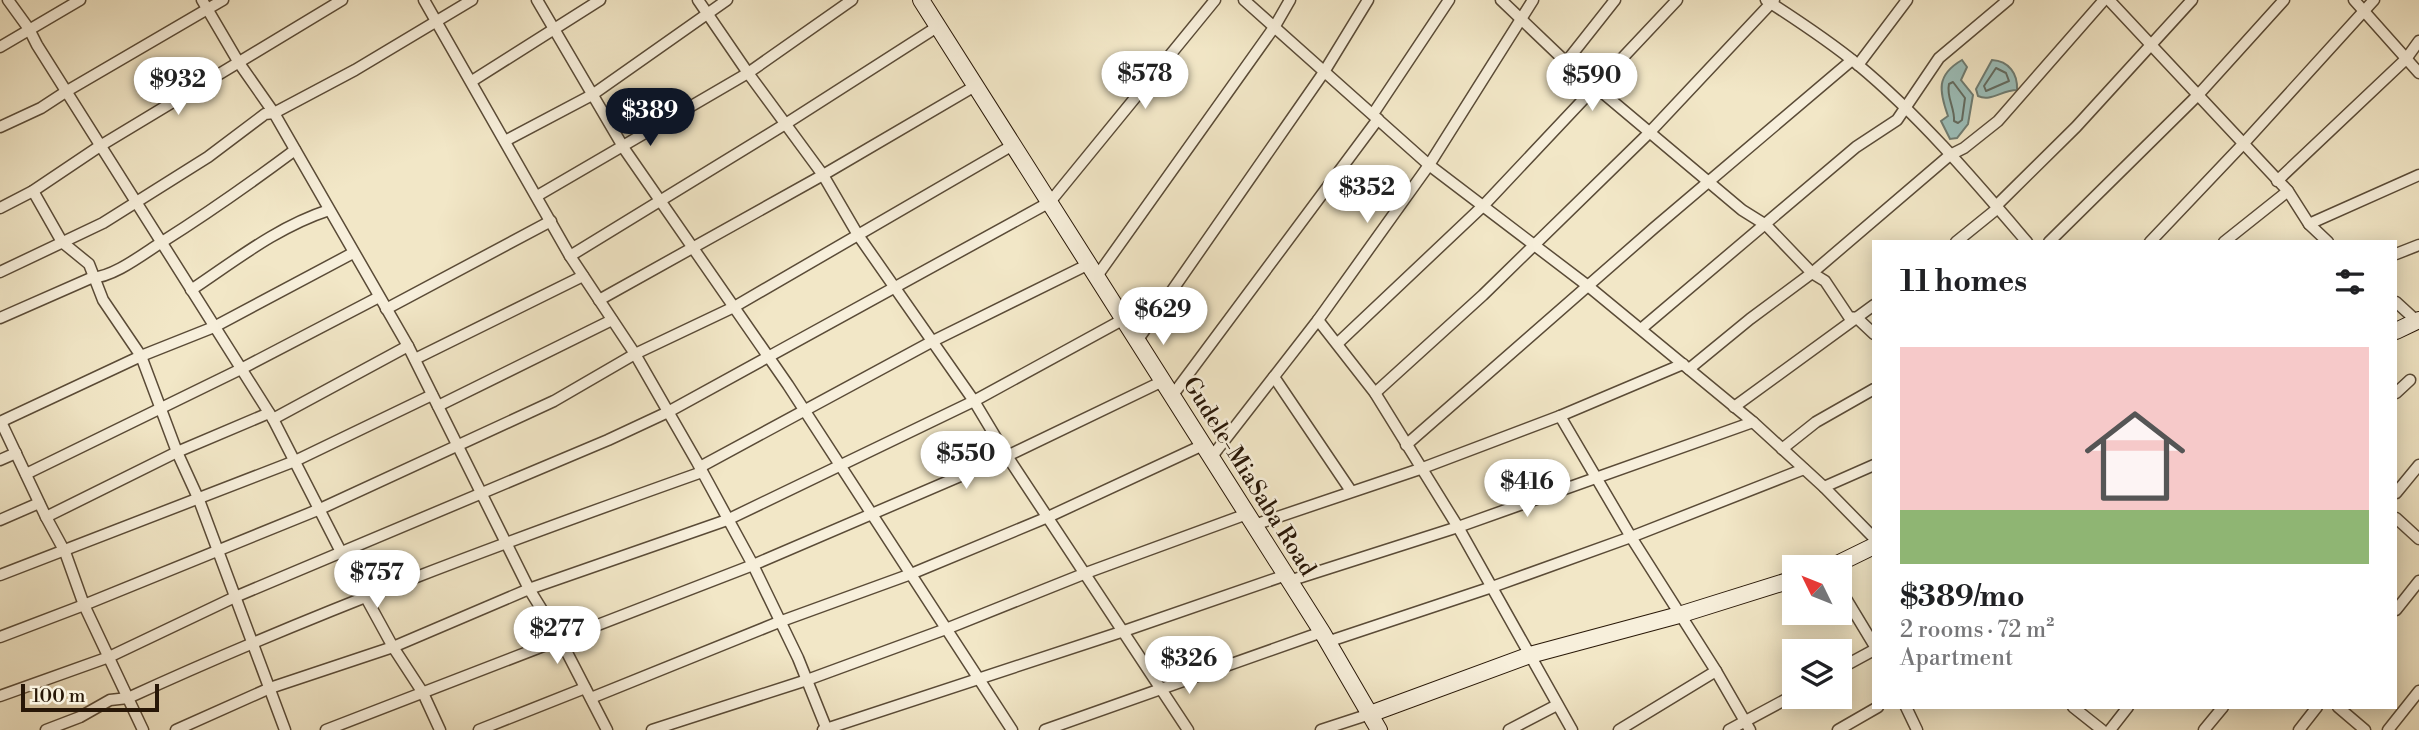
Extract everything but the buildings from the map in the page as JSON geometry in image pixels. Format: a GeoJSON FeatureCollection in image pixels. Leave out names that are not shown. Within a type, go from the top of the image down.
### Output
{"type":"FeatureCollection","features":[{"type":"Feature","properties":{"kind":"street"},"geometry":{"type":"LineString","coordinates":[[8,0],[29,29],[271,416],[341,552],[393,647],[423,693],[440,730]]}},
{"type":"Feature","properties":{"kind":"street"},"geometry":{"type":"LineString","coordinates":[[0,47],[80,0]]}},
{"type":"Feature","properties":{"kind":"street"},"geometry":{"type":"LineString","coordinates":[[0,127],[41,108],[205,5],[223,0]]}},
{"type":"Feature","properties":{"kind":"street"},"geometry":{"type":"LineString","coordinates":[[0,208],[33,191],[100,146],[342,0]]}},
{"type":"Feature","properties":{"kind":"street"},"geometry":{"type":"LineString","coordinates":[[424,0],[570,256],[635,355],[701,470],[753,565],[798,658],[825,730],[1287,578],[1458,527],[1753,422]]}},
{"type":"Feature","properties":{"kind":"street"},"geometry":{"type":"LineString","coordinates":[[0,272],[103,223],[208,157],[265,114],[274,113],[355,71],[472,0]]}},
{"type":"Feature","properties":{"kind":"street"},"geometry":{"type":"LineString","coordinates":[[537,0],[623,146],[805,411],[1012,730]]}},
{"type":"Feature","properties":{"kind":"street"},"geometry":{"type":"LineString","coordinates":[[472,82],[600,0]]}},
{"type":"Feature","properties":{"kind":"street"},"geometry":{"type":"LineString","coordinates":[[698,0],[823,176],[858,236],[974,401],[1007,456],[1188,730]]}},
{"type":"Feature","properties":{"kind":"street"},"geometry":{"type":"LineString","coordinates":[[505,141],[592,94],[727,0]]}},
{"type":"Feature","properties":{"kind":"street"},"geometry":{"type":"LineString","coordinates":[[537,196],[748,73],[852,0]]}},
{"type":"Feature","properties":{"kind":"street","name":"Gudele-MiaSaba Road"},"geometry":{"type":"LineString","coordinates":[[921,0],[1250,519],[1379,730]]}},
{"type":"Feature","properties":{"kind":"street"},"geometry":{"type":"LineString","coordinates":[[0,696],[109,657],[235,597],[481,491],[608,440],[668,412],[1050,202],[1215,0]]}},
{"type":"Feature","properties":{"kind":"street"},"geometry":{"type":"LineString","coordinates":[[1244,0],[1429,165],[1588,286],[1753,422],[1824,487],[1872,536]]}},
{"type":"Feature","properties":{"kind":"street"},"geometry":{"type":"LineString","coordinates":[[46,730],[80,717],[110,700],[128,698],[253,642],[506,542],[701,470],[933,341],[1093,270],[1275,26],[1290,0]]}},
{"type":"Feature","properties":{"kind":"street"},"geometry":{"type":"LineString","coordinates":[[1138,341],[1324,72],[1367,0]]}},
{"type":"Feature","properties":{"kind":"street"},"geometry":{"type":"LineString","coordinates":[[1172,396],[1376,117],[1449,0]]}},
{"type":"Feature","properties":{"kind":"street"},"geometry":{"type":"LineString","coordinates":[[1501,0],[1566,62],[1649,133],[1742,210],[1766,225],[1812,273],[1825,281],[1850,317],[1857,318],[1872,332]]}},
{"type":"Feature","properties":{"kind":"street"},"geometry":{"type":"LineString","coordinates":[[479,730],[588,693],[911,574],[1207,452],[1274,377],[1318,320],[1429,165],[1532,0]]}},
{"type":"Feature","properties":{"kind":"street"},"geometry":{"type":"LineString","coordinates":[[1566,62],[1615,0]]}},
{"type":"Feature","properties":{"kind":"street"},"geometry":{"type":"LineString","coordinates":[[1338,343],[1485,205],[1676,0]]}},
{"type":"Feature","properties":{"kind":"street"},"geometry":{"type":"LineString","coordinates":[[1406,445],[1710,182],[1855,63],[1907,0]]}},
{"type":"Feature","properties":{"kind":"street"},"geometry":{"type":"LineString","coordinates":[[1641,329],[1856,147],[1896,120],[1939,58],[2008,0]]}},
{"type":"Feature","properties":{"kind":"street"},"geometry":{"type":"LineString","coordinates":[[652,730],[807,680],[946,629],[1086,573],[1250,519],[1420,469],[1686,366],[1812,273],[1950,155],[1964,148],[1998,121],[2107,0],[2152,44],[2288,191],[2309,224],[2326,240]]}},
{"type":"Feature","properties":{"kind":"street"},"geometry":{"type":"LineString","coordinates":[[1958,240],[1997,207],[2076,127],[2192,0]]}},
{"type":"Feature","properties":{"kind":"street"},"geometry":{"type":"LineString","coordinates":[[2051,240],[2199,94],[2284,0]]}},
{"type":"Feature","properties":{"kind":"street"},"geometry":{"type":"LineString","coordinates":[[2354,0],[2419,73]]}},
{"type":"Feature","properties":{"kind":"street"},"geometry":{"type":"LineString","coordinates":[[2152,240],[2244,144],[2374,0]]}},
{"type":"Feature","properties":{"kind":"street"},"geometry":{"type":"LineString","coordinates":[[1376,393],[1649,133],[1770,1],[1855,63],[1905,108],[2025,240]]}},
{"type":"Feature","properties":{"kind":"street"},"geometry":{"type":"LineString","coordinates":[[205,5],[239,63],[274,113],[408,346],[529,589],[560,639],[607,730]]}},
{"type":"Feature","properties":{"kind":"street"},"geometry":{"type":"LineString","coordinates":[[570,256],[661,202],[937,27]]}},
{"type":"Feature","properties":{"kind":"street"},"geometry":{"type":"LineString","coordinates":[[2277,181],[2406,59],[2419,41]]}},
{"type":"Feature","properties":{"kind":"street"},"geometry":{"type":"LineString","coordinates":[[599,300],[823,176],[975,86]]}},
{"type":"Feature","properties":{"kind":"street"},"geometry":{"type":"LineString","coordinates":[[0,638],[162,575],[320,509],[554,401],[635,355],[734,307],[1013,145]]}},
{"type":"Feature","properties":{"kind":"street"},"geometry":{"type":"LineString","coordinates":[[1,318],[46,296],[131,262],[222,205],[295,150]]}},
{"type":"Feature","properties":{"kind":"street"},"geometry":{"type":"LineString","coordinates":[[2309,224],[2419,175]]}},
{"type":"Feature","properties":{"kind":"street"},"geometry":{"type":"LineString","coordinates":[[33,191],[62,242],[89,264],[103,300],[141,356],[177,452],[199,500],[285,730]]}},
{"type":"Feature","properties":{"kind":"street"},"geometry":{"type":"LineString","coordinates":[[2227,240],[2288,191]]}},
{"type":"Feature","properties":{"kind":"street"},"geometry":{"type":"LineString","coordinates":[[191,290],[262,240],[303,218],[328,210]]}},
{"type":"Feature","properties":{"kind":"street"},"geometry":{"type":"LineString","coordinates":[[386,309],[551,221]]}},
{"type":"Feature","properties":{"kind":"street"},"geometry":{"type":"LineString","coordinates":[[2397,254],[2419,245]]}},
{"type":"Feature","properties":{"kind":"street"},"geometry":{"type":"LineString","coordinates":[[143,730],[84,605],[65,552],[0,422],[141,356],[215,327],[353,253]]}},
{"type":"Feature","properties":{"kind":"street"},"geometry":{"type":"LineString","coordinates":[[415,359],[583,276]]}},
{"type":"Feature","properties":{"kind":"street"},"geometry":{"type":"LineString","coordinates":[[26,474],[241,369],[379,297]]}},
{"type":"Feature","properties":{"kind":"street"},"geometry":{"type":"LineString","coordinates":[[2397,303],[2418,321],[2397,331]]}},
{"type":"Feature","properties":{"kind":"street"},"geometry":{"type":"LineString","coordinates":[[1734,407],[1872,307]]}},
{"type":"Feature","properties":{"kind":"street"},"geometry":{"type":"LineString","coordinates":[[176,730],[270,688],[393,647],[529,589],[727,520],[974,401],[1124,319]]}},
{"type":"Feature","properties":{"kind":"street"},"geometry":{"type":"LineString","coordinates":[[438,406],[612,320]]}},
{"type":"Feature","properties":{"kind":"street"},"geometry":{"type":"LineString","coordinates":[[1318,320],[1376,393],[1420,469],[1458,527],[1572,730]]}},
{"type":"Feature","properties":{"kind":"street"},"geometry":{"type":"LineString","coordinates":[[46,517],[177,452],[271,416],[408,346]]}},
{"type":"Feature","properties":{"kind":"street"},"geometry":{"type":"LineString","coordinates":[[1274,377],[1351,491]]}},
{"type":"Feature","properties":{"kind":"street"},"geometry":{"type":"LineString","coordinates":[[2397,392],[2410,380]]}},
{"type":"Feature","properties":{"kind":"street"},"geometry":{"type":"LineString","coordinates":[[326,730],[753,565],[873,515],[1007,456],[1163,381]]}},
{"type":"Feature","properties":{"kind":"street"},"geometry":{"type":"LineString","coordinates":[[1782,449],[1816,422],[1872,390]]}},
{"type":"Feature","properties":{"kind":"street"},"geometry":{"type":"LineString","coordinates":[[0,575],[295,461],[432,395]]}},
{"type":"Feature","properties":{"kind":"street"},"geometry":{"type":"LineString","coordinates":[[1560,416],[1748,726]]}},
{"type":"Feature","properties":{"kind":"street"},"geometry":{"type":"LineString","coordinates":[[0,460],[16,453]]}},
{"type":"Feature","properties":{"kind":"street"},"geometry":{"type":"LineString","coordinates":[[2397,492],[2419,465]]}},
{"type":"Feature","properties":{"kind":"street"},"geometry":{"type":"LineString","coordinates":[[1824,487],[1872,466]]}},
{"type":"Feature","properties":{"kind":"street"},"geometry":{"type":"LineString","coordinates":[[1045,730],[1161,689],[1492,587],[1631,537],[1804,469]]}},
{"type":"Feature","properties":{"kind":"street"},"geometry":{"type":"LineString","coordinates":[[0,520],[39,503]]}},
{"type":"Feature","properties":{"kind":"street"},"geometry":{"type":"LineString","coordinates":[[2397,519],[2419,539]]}},
{"type":"Feature","properties":{"kind":"street"},"geometry":{"type":"LineString","coordinates":[[1852,557],[1872,547]]}},
{"type":"Feature","properties":{"kind":"street"},"geometry":{"type":"LineString","coordinates":[[2397,609],[2419,582]]}},
{"type":"Feature","properties":{"kind":"street"},"geometry":{"type":"LineString","coordinates":[[1321,730],[1370,715],[1530,655],[1679,615],[1782,583]]}},
{"type":"Feature","properties":{"kind":"street"},"geometry":{"type":"LineString","coordinates":[[1852,610],[1872,645]]}},
{"type":"Feature","properties":{"kind":"street"},"geometry":{"type":"LineString","coordinates":[[1852,661],[1872,649]]}},
{"type":"Feature","properties":{"kind":"street"},"geometry":{"type":"LineString","coordinates":[[1619,730],[1716,671]]}},
{"type":"Feature","properties":{"kind":"street"},"geometry":{"type":"LineString","coordinates":[[2388,730],[2419,691]]}},
{"type":"Feature","properties":{"kind":"street"},"geometry":{"type":"LineString","coordinates":[[1729,730],[1748,726],[1782,703]]}},
{"type":"Feature","properties":{"kind":"street"},"geometry":{"type":"LineString","coordinates":[[1509,730],[1557,705]]}},
{"type":"Feature","properties":{"kind":"street"},"geometry":{"type":"LineString","coordinates":[[1838,730],[1875,709]]}},
{"type":"Feature","properties":{"kind":"street"},"geometry":{"type":"LineString","coordinates":[[1907,709],[1917,730]]}},
{"type":"Feature","properties":{"kind":"street"},"geometry":{"type":"LineString","coordinates":[[2075,709],[2102,730]]}},
{"type":"Feature","properties":{"kind":"street"},"geometry":{"type":"LineString","coordinates":[[2110,730],[2126,709]]}},
{"type":"Feature","properties":{"kind":"street"},"geometry":{"type":"LineString","coordinates":[[2204,730],[2221,709]]}},
{"type":"Feature","properties":{"kind":"street"},"geometry":{"type":"LineString","coordinates":[[2299,730],[2315,709]]}},
{"type":"Feature","properties":{"kind":"street"},"geometry":{"type":"LineString","coordinates":[[2340,709],[2365,730]]}},
{"type":"Feature","properties":{"kind":"street"},"geometry":{"type":"LineString","coordinates":[[2082,730],[2091,722]]}},
{"type":"Feature","properties":{"kind":"water"},"geometry":{"type":"Polygon","coordinates":[[[1962,60],[1967,67],[1961,80],[1973,95],[1968,124],[1957,138],[1950,139],[1941,121],[1948,116],[1942,84],[1948,72],[1962,60]]]}},
{"type":"Feature","properties":{"kind":"water"},"geometry":{"type":"Polygon","coordinates":[[[1992,60],[2011,69],[2017,90],[1987,98],[1978,96],[1976,89],[1992,60]]]}}]}
